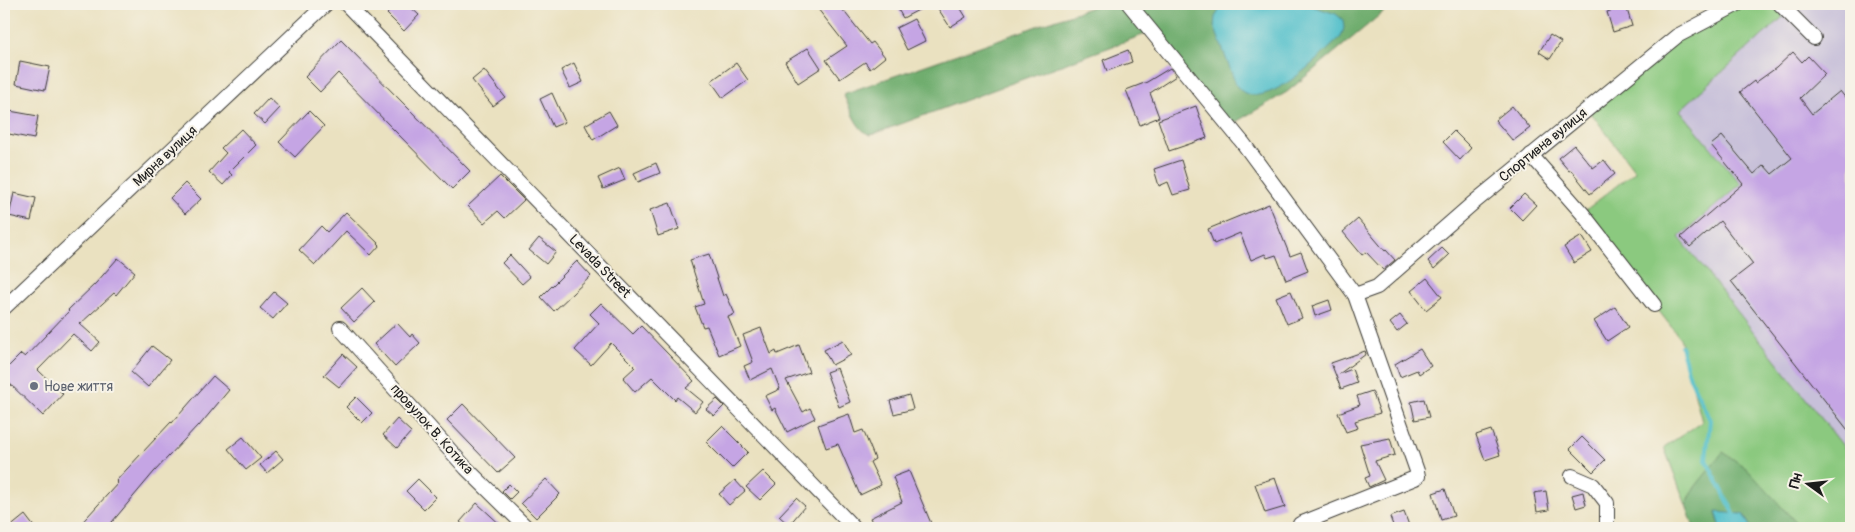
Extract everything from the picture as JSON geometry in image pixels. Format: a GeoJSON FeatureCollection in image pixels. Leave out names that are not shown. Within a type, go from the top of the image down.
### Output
{"type":"FeatureCollection","features":[{"type":"Feature","properties":{"kind":"street","name":"Мирна вулиця"},"geometry":{"type":"LineString","coordinates":[[4,308],[326,4]]}},
{"type":"Feature","properties":{"kind":"street","name":"Levada Street"},"geometry":{"type":"LineString","coordinates":[[346,4],[853,528]]}},
{"type":"Feature","properties":{"kind":"street"},"geometry":{"type":"LineString","coordinates":[[1129,4],[1243,143],[1355,295],[1418,476],[1300,524]]}},
{"type":"Feature","properties":{"kind":"street","name":"Спортивна вулиця"},"geometry":{"type":"LineString","coordinates":[[1355,295],[1377,287],[1531,155],[1677,36],[1738,4]]}},
{"type":"Feature","properties":{"kind":"street"},"geometry":{"type":"LineString","coordinates":[[1780,4],[1814,38]]}},
{"type":"Feature","properties":{"kind":"street"},"geometry":{"type":"LineString","coordinates":[[1531,155],[1582,213],[1654,305]]}},
{"type":"Feature","properties":{"kind":"street","name":"провулок В. Котика"},"geometry":{"type":"LineString","coordinates":[[340,328],[466,468],[527,528]]}},
{"type":"Feature","properties":{"kind":"street"},"geometry":{"type":"LineString","coordinates":[[1572,476],[1593,485],[1607,503],[1607,528]]}},
{"type":"Feature","properties":{"kind":"shaded area"},"geometry":{"type":"Polygon","coordinates":[[[1775,4],[1851,4],[1851,456],[1679,237],[1740,184],[1680,110],[1783,17],[1775,4]]]}},
{"type":"Feature","properties":{"kind":"green space"},"geometry":{"type":"Polygon","coordinates":[[[1100,4],[1393,4],[1287,92],[1229,126],[1151,32],[871,135],[866,133],[857,124],[843,94],[1100,4]]]}},
{"type":"Feature","properties":{"kind":"green space"},"geometry":{"type":"Polygon","coordinates":[[[1738,4],[1775,4],[1783,17],[1680,110],[1741,184],[1679,237],[1851,456],[1851,528],[1801,528],[1777,504],[1695,487],[1686,505],[1664,447],[1702,422],[1680,338],[1582,213],[1635,171],[1588,109],[1677,36],[1738,4]]]}},
{"type":"Feature","properties":{"kind":"green space"},"geometry":{"type":"Polygon","coordinates":[[[1723,452],[1746,468],[1801,528],[1751,528],[1743,514],[1716,513],[1721,528],[1694,528],[1686,505],[1695,487],[1723,452]]]}},
{"type":"Feature","properties":{"kind":"water"},"geometry":{"type":"Polygon","coordinates":[[[1223,4],[1306,4],[1336,14],[1343,20],[1344,28],[1341,37],[1290,81],[1260,95],[1247,94],[1236,85],[1214,26],[1215,17],[1223,4]]]}},
{"type":"Feature","properties":{"kind":"water"},"geometry":{"type":"Polygon","coordinates":[[[1716,512],[1743,514],[1751,528],[1721,528],[1716,512]]]}},
{"type":"Feature","properties":{"kind":"building"},"geometry":{"type":"Polygon","coordinates":[[[397,4],[407,4],[419,15],[404,31],[387,14],[397,4]]]}},
{"type":"Feature","properties":{"kind":"building"},"geometry":{"type":"Polygon","coordinates":[[[814,4],[838,4],[870,44],[873,42],[885,57],[870,69],[865,62],[840,79],[826,60],[847,46],[814,4]]]}},
{"type":"Feature","properties":{"kind":"building"},"geometry":{"type":"Polygon","coordinates":[[[895,4],[930,4],[903,18],[895,4]]]}},
{"type":"Feature","properties":{"kind":"building"},"geometry":{"type":"Polygon","coordinates":[[[935,4],[958,4],[966,17],[950,27],[935,4]]]}},
{"type":"Feature","properties":{"kind":"building"},"geometry":{"type":"Polygon","coordinates":[[[1626,6],[1632,26],[1613,32],[1607,12],[1626,6]]]}},
{"type":"Feature","properties":{"kind":"building"},"geometry":{"type":"Polygon","coordinates":[[[914,19],[925,41],[907,50],[896,28],[914,19]]]}},
{"type":"Feature","properties":{"kind":"building"},"geometry":{"type":"Polygon","coordinates":[[[1550,35],[1561,42],[1550,59],[1539,52],[1550,35]]]}},
{"type":"Feature","properties":{"kind":"building"},"geometry":{"type":"Polygon","coordinates":[[[341,40],[470,171],[452,189],[338,73],[320,92],[305,77],[341,40]]]}},
{"type":"Feature","properties":{"kind":"building"},"geometry":{"type":"Polygon","coordinates":[[[808,48],[821,68],[798,83],[785,62],[808,48]]]}},
{"type":"Feature","properties":{"kind":"building"},"geometry":{"type":"Polygon","coordinates":[[[1128,50],[1132,62],[1107,71],[1103,60],[1128,50]]]}},
{"type":"Feature","properties":{"kind":"building"},"geometry":{"type":"Polygon","coordinates":[[[1793,52],[1802,62],[1808,56],[1825,74],[1800,98],[1812,114],[1840,91],[1851,105],[1851,434],[1731,281],[1753,264],[1720,221],[1690,247],[1681,237],[1743,184],[1711,145],[1722,136],[1754,174],[1764,165],[1772,174],[1792,158],[1740,92],[1776,68],[1793,52]]]}},
{"type":"Feature","properties":{"kind":"building"},"geometry":{"type":"Polygon","coordinates":[[[20,61],[50,67],[45,90],[16,84],[20,61]]]}},
{"type":"Feature","properties":{"kind":"building"},"geometry":{"type":"Polygon","coordinates":[[[574,63],[583,82],[570,88],[561,70],[574,63]]]}},
{"type":"Feature","properties":{"kind":"building"},"geometry":{"type":"Polygon","coordinates":[[[736,63],[748,80],[723,98],[711,81],[736,63]]]}},
{"type":"Feature","properties":{"kind":"building"},"geometry":{"type":"Polygon","coordinates":[[[1170,68],[1176,76],[1150,93],[1159,117],[1140,125],[1126,90],[1147,82],[1170,68]]]}},
{"type":"Feature","properties":{"kind":"building"},"geometry":{"type":"Polygon","coordinates":[[[484,70],[505,97],[493,106],[472,80],[484,70]]]}},
{"type":"Feature","properties":{"kind":"building"},"geometry":{"type":"Polygon","coordinates":[[[552,93],[565,122],[553,127],[540,99],[552,93]]]}},
{"type":"Feature","properties":{"kind":"building"},"geometry":{"type":"Polygon","coordinates":[[[269,98],[280,108],[265,124],[254,114],[269,98]]]}},
{"type":"Feature","properties":{"kind":"building"},"geometry":{"type":"Polygon","coordinates":[[[1196,106],[1207,138],[1169,151],[1158,120],[1196,106]]]}},
{"type":"Feature","properties":{"kind":"building"},"geometry":{"type":"Polygon","coordinates":[[[1512,106],[1530,128],[1513,141],[1495,120],[1512,106]]]}},
{"type":"Feature","properties":{"kind":"building"},"geometry":{"type":"Polygon","coordinates":[[[4,110],[38,116],[34,139],[4,133],[4,110]]]}},
{"type":"Feature","properties":{"kind":"building"},"geometry":{"type":"Polygon","coordinates":[[[309,111],[324,126],[295,157],[279,142],[309,111]]]}},
{"type":"Feature","properties":{"kind":"building"},"geometry":{"type":"Polygon","coordinates":[[[609,111],[617,125],[593,140],[585,125],[609,111]]]}},
{"type":"Feature","properties":{"kind":"building"},"geometry":{"type":"Polygon","coordinates":[[[241,129],[256,145],[229,172],[232,175],[223,185],[209,172],[226,153],[221,148],[241,129]]]}},
{"type":"Feature","properties":{"kind":"building"},"geometry":{"type":"Polygon","coordinates":[[[1454,131],[1471,148],[1460,160],[1443,142],[1454,131]]]}},
{"type":"Feature","properties":{"kind":"building"},"geometry":{"type":"Polygon","coordinates":[[[1574,145],[1593,168],[1604,160],[1615,174],[1590,194],[1571,170],[1569,171],[1558,158],[1574,145]]]}},
{"type":"Feature","properties":{"kind":"building"},"geometry":{"type":"Polygon","coordinates":[[[1181,160],[1190,190],[1173,195],[1168,182],[1159,186],[1154,169],[1181,160]]]}},
{"type":"Feature","properties":{"kind":"building"},"geometry":{"type":"Polygon","coordinates":[[[656,163],[660,173],[638,182],[634,173],[656,163]]]}},
{"type":"Feature","properties":{"kind":"building"},"geometry":{"type":"Polygon","coordinates":[[[620,168],[625,180],[603,189],[598,178],[620,168]]]}},
{"type":"Feature","properties":{"kind":"building"},"geometry":{"type":"Polygon","coordinates":[[[500,176],[524,200],[505,218],[498,211],[484,223],[468,206],[500,176]]]}},
{"type":"Feature","properties":{"kind":"building"},"geometry":{"type":"Polygon","coordinates":[[[185,183],[201,199],[185,214],[170,198],[185,183]]]}},
{"type":"Feature","properties":{"kind":"building"},"geometry":{"type":"Polygon","coordinates":[[[14,193],[36,198],[31,221],[9,216],[14,193]]]}},
{"type":"Feature","properties":{"kind":"building"},"geometry":{"type":"Polygon","coordinates":[[[1524,194],[1536,205],[1522,220],[1510,208],[1524,194]]]}},
{"type":"Feature","properties":{"kind":"building"},"geometry":{"type":"Polygon","coordinates":[[[670,203],[679,229],[658,236],[650,210],[670,203]]]}},
{"type":"Feature","properties":{"kind":"building"},"geometry":{"type":"Polygon","coordinates":[[[1269,204],[1290,256],[1301,252],[1308,271],[1286,280],[1276,255],[1267,258],[1265,254],[1251,260],[1240,233],[1214,244],[1208,229],[1269,204]]]}},
{"type":"Feature","properties":{"kind":"building"},"geometry":{"type":"Polygon","coordinates":[[[346,212],[380,245],[371,255],[346,231],[315,265],[299,250],[321,226],[327,232],[346,212]]]}},
{"type":"Feature","properties":{"kind":"building"},"geometry":{"type":"Polygon","coordinates":[[[1358,219],[1395,260],[1383,270],[1366,252],[1362,255],[1343,232],[1358,219]]]}},
{"type":"Feature","properties":{"kind":"building"},"geometry":{"type":"Polygon","coordinates":[[[1582,236],[1592,252],[1574,263],[1564,247],[1582,236]]]}},
{"type":"Feature","properties":{"kind":"building"},"geometry":{"type":"Polygon","coordinates":[[[539,238],[556,252],[546,264],[529,250],[539,238]]]}},
{"type":"Feature","properties":{"kind":"building"},"geometry":{"type":"Polygon","coordinates":[[[1442,248],[1449,255],[1434,269],[1428,261],[1442,248]]]}},
{"type":"Feature","properties":{"kind":"building"},"geometry":{"type":"Polygon","coordinates":[[[709,254],[723,296],[726,294],[735,314],[728,317],[740,346],[719,355],[707,326],[703,327],[695,307],[704,304],[690,260],[709,254]]]}},
{"type":"Feature","properties":{"kind":"building"},"geometry":{"type":"Polygon","coordinates":[[[510,255],[530,277],[522,284],[502,263],[510,255]]]}},
{"type":"Feature","properties":{"kind":"building"},"geometry":{"type":"Polygon","coordinates":[[[118,258],[135,272],[116,295],[114,293],[80,324],[100,342],[92,351],[73,334],[38,370],[63,394],[43,416],[4,378],[4,371],[21,354],[25,357],[118,258]]]}},
{"type":"Feature","properties":{"kind":"building"},"geometry":{"type":"Polygon","coordinates":[[[577,261],[591,276],[554,311],[541,297],[577,261]]]}},
{"type":"Feature","properties":{"kind":"building"},"geometry":{"type":"Polygon","coordinates":[[[1427,278],[1442,297],[1426,310],[1411,291],[1427,278]]]}},
{"type":"Feature","properties":{"kind":"building"},"geometry":{"type":"Polygon","coordinates":[[[362,288],[375,302],[354,322],[341,308],[362,288]]]}},
{"type":"Feature","properties":{"kind":"building"},"geometry":{"type":"Polygon","coordinates":[[[1291,291],[1302,318],[1287,324],[1276,297],[1291,291]]]}},
{"type":"Feature","properties":{"kind":"building"},"geometry":{"type":"Polygon","coordinates":[[[274,292],[287,303],[273,319],[260,308],[274,292]]]}},
{"type":"Feature","properties":{"kind":"building"},"geometry":{"type":"Polygon","coordinates":[[[1329,300],[1332,310],[1315,316],[1312,306],[1329,300]]]}},
{"type":"Feature","properties":{"kind":"building"},"geometry":{"type":"Polygon","coordinates":[[[601,303],[633,334],[641,326],[694,381],[686,388],[703,402],[695,412],[677,397],[675,400],[652,377],[635,392],[623,378],[635,367],[611,343],[591,365],[575,350],[599,323],[590,314],[601,303]]]}},
{"type":"Feature","properties":{"kind":"building"},"geometry":{"type":"Polygon","coordinates":[[[1615,307],[1628,327],[1607,341],[1594,321],[1615,307]]]}},
{"type":"Feature","properties":{"kind":"building"},"geometry":{"type":"Polygon","coordinates":[[[1400,315],[1407,324],[1397,332],[1390,323],[1400,315]]]}},
{"type":"Feature","properties":{"kind":"building"},"geometry":{"type":"Polygon","coordinates":[[[397,323],[410,337],[412,334],[420,343],[395,367],[374,344],[397,323]]]}},
{"type":"Feature","properties":{"kind":"building"},"geometry":{"type":"Polygon","coordinates":[[[761,328],[771,354],[776,351],[777,354],[799,345],[809,372],[786,380],[803,412],[810,408],[815,418],[787,432],[775,408],[772,410],[765,396],[780,389],[772,369],[750,380],[744,366],[753,362],[743,335],[761,328]]]}},
{"type":"Feature","properties":{"kind":"building"},"geometry":{"type":"Polygon","coordinates":[[[843,340],[851,355],[832,365],[824,350],[843,340]]]}},
{"type":"Feature","properties":{"kind":"building"},"geometry":{"type":"Polygon","coordinates":[[[152,346],[170,360],[148,387],[131,372],[152,346]]]}},
{"type":"Feature","properties":{"kind":"building"},"geometry":{"type":"Polygon","coordinates":[[[1420,349],[1431,366],[1419,374],[1417,370],[1400,377],[1395,364],[1420,349]]]}},
{"type":"Feature","properties":{"kind":"building"},"geometry":{"type":"Polygon","coordinates":[[[1365,351],[1366,354],[1339,374],[1352,369],[1357,383],[1341,389],[1331,363],[1365,351]]]}},
{"type":"Feature","properties":{"kind":"building"},"geometry":{"type":"Polygon","coordinates":[[[343,354],[357,367],[339,387],[324,375],[343,354]]]}},
{"type":"Feature","properties":{"kind":"building"},"geometry":{"type":"Polygon","coordinates":[[[837,368],[850,402],[839,407],[826,372],[837,368]]]}},
{"type":"Feature","properties":{"kind":"building"},"geometry":{"type":"Polygon","coordinates":[[[213,376],[229,390],[199,426],[154,472],[107,528],[77,528],[118,483],[116,481],[172,423],[213,376]]]}},
{"type":"Feature","properties":{"kind":"building"},"geometry":{"type":"Polygon","coordinates":[[[1372,391],[1380,413],[1355,421],[1358,428],[1346,432],[1338,413],[1360,405],[1357,396],[1372,391]]]}},
{"type":"Feature","properties":{"kind":"building"},"geometry":{"type":"Polygon","coordinates":[[[909,395],[913,409],[894,414],[890,401],[909,395]]]}},
{"type":"Feature","properties":{"kind":"building"},"geometry":{"type":"Polygon","coordinates":[[[356,397],[372,413],[362,423],[346,407],[356,397]]]}},
{"type":"Feature","properties":{"kind":"building"},"geometry":{"type":"Polygon","coordinates":[[[717,399],[724,406],[714,416],[706,409],[717,399]]]}},
{"type":"Feature","properties":{"kind":"building"},"geometry":{"type":"Polygon","coordinates":[[[1424,399],[1429,417],[1415,420],[1411,402],[1424,399]]]}},
{"type":"Feature","properties":{"kind":"building"},"geometry":{"type":"Polygon","coordinates":[[[463,404],[515,458],[498,473],[447,420],[463,404]]]}},
{"type":"Feature","properties":{"kind":"building"},"geometry":{"type":"Polygon","coordinates":[[[849,414],[855,433],[863,430],[875,459],[870,462],[881,485],[860,495],[838,444],[826,448],[818,425],[849,414]]]}},
{"type":"Feature","properties":{"kind":"building"},"geometry":{"type":"Polygon","coordinates":[[[397,419],[411,432],[397,448],[383,435],[397,419]]]}},
{"type":"Feature","properties":{"kind":"building"},"geometry":{"type":"Polygon","coordinates":[[[722,426],[748,452],[732,468],[706,442],[722,426]]]}},
{"type":"Feature","properties":{"kind":"building"},"geometry":{"type":"Polygon","coordinates":[[[1491,430],[1500,455],[1485,460],[1476,435],[1491,430]]]}},
{"type":"Feature","properties":{"kind":"building"},"geometry":{"type":"Polygon","coordinates":[[[243,437],[261,458],[246,470],[228,449],[243,437]]]}},
{"type":"Feature","properties":{"kind":"building"},"geometry":{"type":"Polygon","coordinates":[[[1582,437],[1605,460],[1593,472],[1570,449],[1582,437]]]}},
{"type":"Feature","properties":{"kind":"building"},"geometry":{"type":"Polygon","coordinates":[[[1390,438],[1395,455],[1375,461],[1384,480],[1369,487],[1365,478],[1370,476],[1360,444],[1390,438]]]}},
{"type":"Feature","properties":{"kind":"building"},"geometry":{"type":"Polygon","coordinates":[[[276,451],[283,459],[267,473],[260,465],[276,451]]]}},
{"type":"Feature","properties":{"kind":"building"},"geometry":{"type":"Polygon","coordinates":[[[763,471],[776,484],[760,500],[746,487],[763,471]]]}},
{"type":"Feature","properties":{"kind":"building"},"geometry":{"type":"Polygon","coordinates":[[[909,471],[933,528],[875,528],[870,518],[902,502],[893,477],[909,471]]]}},
{"type":"Feature","properties":{"kind":"building"},"geometry":{"type":"Polygon","coordinates":[[[1275,478],[1285,507],[1265,513],[1255,484],[1275,478]]]}},
{"type":"Feature","properties":{"kind":"building"},"geometry":{"type":"Polygon","coordinates":[[[418,479],[436,497],[424,509],[406,491],[418,479]]]}},
{"type":"Feature","properties":{"kind":"building"},"geometry":{"type":"Polygon","coordinates":[[[546,479],[560,494],[536,518],[521,503],[546,479]]]}},
{"type":"Feature","properties":{"kind":"building"},"geometry":{"type":"Polygon","coordinates":[[[735,480],[745,491],[729,505],[719,494],[735,480]]]}},
{"type":"Feature","properties":{"kind":"building"},"geometry":{"type":"Polygon","coordinates":[[[509,484],[517,492],[510,499],[502,491],[509,484]]]}},
{"type":"Feature","properties":{"kind":"building"},"geometry":{"type":"Polygon","coordinates":[[[1445,489],[1454,516],[1441,520],[1433,493],[1445,489]]]}},
{"type":"Feature","properties":{"kind":"building"},"geometry":{"type":"Polygon","coordinates":[[[1546,491],[1549,510],[1537,512],[1534,493],[1546,491]]]}},
{"type":"Feature","properties":{"kind":"building"},"geometry":{"type":"Polygon","coordinates":[[[1583,492],[1586,505],[1576,508],[1572,495],[1583,492]]]}},
{"type":"Feature","properties":{"kind":"building"},"geometry":{"type":"Polygon","coordinates":[[[796,498],[805,506],[789,525],[779,516],[796,498]]]}},
{"type":"Feature","properties":{"kind":"building"},"geometry":{"type":"Polygon","coordinates":[[[477,503],[504,528],[467,528],[460,522],[477,503]]]}},
{"type":"Feature","properties":{"kind":"building"},"geometry":{"type":"Polygon","coordinates":[[[1404,512],[1410,528],[1394,528],[1390,517],[1404,512]]]}},
{"type":"Feature","properties":{"kind":"building"},"geometry":{"type":"Polygon","coordinates":[[[25,515],[35,528],[9,528],[25,515]]]}},
{"type":"Feature","properties":{"kind":"waterway"},"geometry":{"type":"LineString","coordinates":[[1681,346],[1690,378],[1710,420],[1706,460],[1736,517]]}},
{"type":"Feature","properties":{"kind":"place","name":"Нове життя"},"geometry":{"type":"Point","coordinates":[34,386]}}]}
